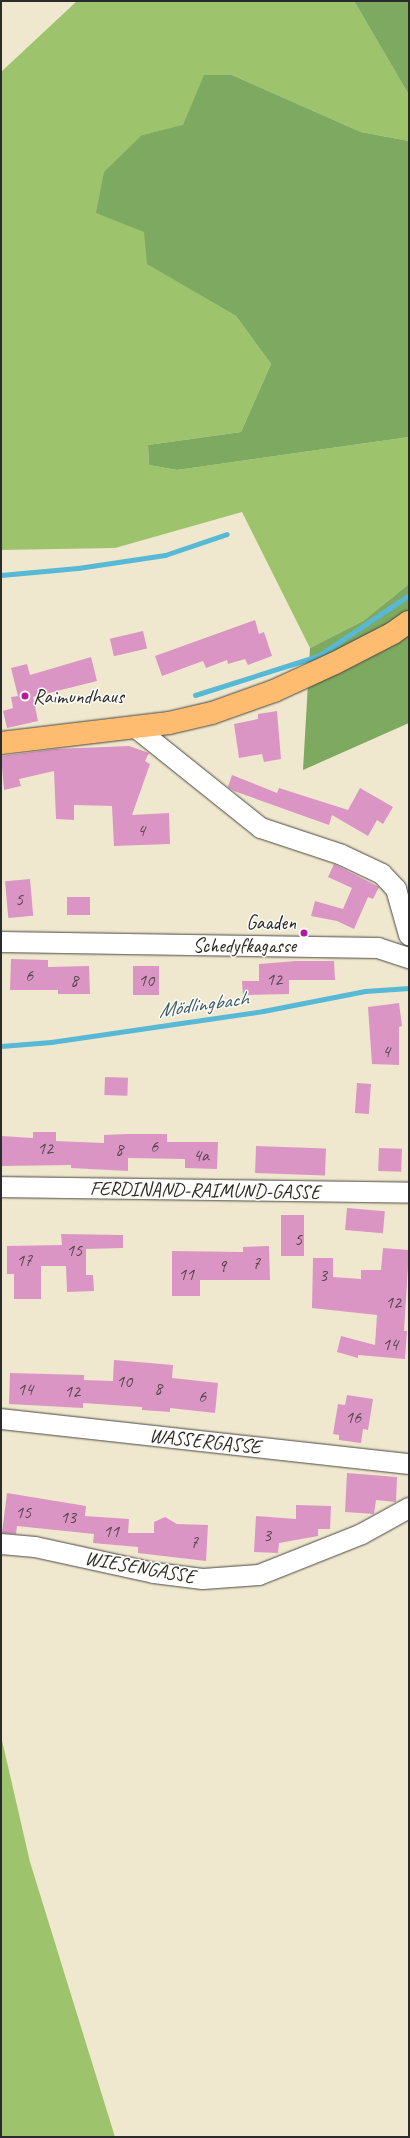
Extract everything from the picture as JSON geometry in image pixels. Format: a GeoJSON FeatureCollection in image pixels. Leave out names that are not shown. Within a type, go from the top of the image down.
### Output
{"type":"FeatureCollection","features":[{"type":"Feature","properties":{"kind":"main road"},"geometry":{"type":"LineString","coordinates":[[1,743],[136,728],[212,713],[274,691],[393,633],[409,622]]}},
{"type":"Feature","properties":{"kind":"street"},"geometry":{"type":"LineString","coordinates":[[136,728],[260,828],[342,854],[382,874],[396,889],[409,935]]}},
{"type":"Feature","properties":{"kind":"street"},"geometry":{"type":"LineString","coordinates":[[1,942],[378,948],[409,958]]}},
{"type":"Feature","properties":{"kind":"street","name":"FERDINAND-RAIMUND-GASSE"},"geometry":{"type":"LineString","coordinates":[[1,1187],[409,1193]]}},
{"type":"Feature","properties":{"kind":"street","name":"WASSERGASSE"},"geometry":{"type":"LineString","coordinates":[[1,1418],[409,1464]]}},
{"type":"Feature","properties":{"kind":"street","name":"WIESENGASSE"},"geometry":{"type":"LineString","coordinates":[[1,1544],[35,1547],[154,1573],[203,1579],[259,1575],[362,1534],[409,1508]]}},
{"type":"Feature","properties":{"kind":"green space"},"geometry":{"type":"Polygon","coordinates":[[[77,1],[354,1],[409,95],[409,141],[361,132],[232,75],[183,126],[142,135],[148,264],[236,316],[271,364],[241,432],[148,445],[149,465],[177,470],[409,437],[409,584],[363,621],[310,648],[242,512],[115,548],[1,550],[1,72],[77,1]]]}},
{"type":"Feature","properties":{"kind":"green space"},"geometry":{"type":"Polygon","coordinates":[[[354,1],[409,1],[409,95],[354,1]]]}},
{"type":"Feature","properties":{"kind":"green space"},"geometry":{"type":"Polygon","coordinates":[[[204,75],[232,75],[361,132],[409,141],[409,437],[177,470],[149,465],[148,445],[241,432],[271,364],[236,316],[147,264],[144,232],[96,213],[104,172],[142,135],[183,125],[204,75]]]}},
{"type":"Feature","properties":{"kind":"green space"},"geometry":{"type":"Polygon","coordinates":[[[409,584],[409,723],[303,770],[310,648],[363,621],[409,584]]]}},
{"type":"Feature","properties":{"kind":"green space"},"geometry":{"type":"Polygon","coordinates":[[[1,1736],[30,1862],[115,2137],[1,2137],[1,1736]]]}},
{"type":"Feature","properties":{"kind":"building"},"geometry":{"type":"Polygon","coordinates":[[[255,620],[259,634],[264,632],[272,656],[248,665],[245,659],[228,664],[227,660],[206,668],[203,661],[162,676],[155,656],[255,620]]]}},
{"type":"Feature","properties":{"kind":"building"},"geometry":{"type":"Polygon","coordinates":[[[143,631],[147,649],[114,656],[110,639],[143,631]]]}},
{"type":"Feature","properties":{"kind":"building","name":"Raimundhaus"},"geometry":{"type":"Polygon","coordinates":[[[91,657],[97,681],[33,697],[38,721],[7,728],[3,711],[13,708],[11,697],[18,696],[11,668],[27,664],[30,675],[91,657]]]}},
{"type":"Feature","properties":{"kind":"building"},"geometry":{"type":"Polygon","coordinates":[[[277,711],[281,759],[264,762],[262,754],[239,758],[234,724],[258,719],[258,714],[277,711]]]}},
{"type":"Feature","properties":{"kind":"building"},"geometry":{"type":"Polygon","coordinates":[[[129,746],[149,753],[145,761],[150,764],[132,815],[169,813],[170,844],[114,846],[112,806],[74,805],[74,820],[56,819],[54,771],[19,779],[21,786],[4,790],[1,756],[55,749],[129,746]]]}},
{"type":"Feature","properties":{"kind":"building"},"geometry":{"type":"Polygon","coordinates":[[[232,775],[277,793],[279,788],[348,810],[360,788],[393,807],[383,824],[377,820],[368,836],[332,815],[329,825],[234,791],[228,787],[232,775]]]}},
{"type":"Feature","properties":{"kind":"building"},"geometry":{"type":"Polygon","coordinates":[[[334,864],[379,887],[373,899],[368,897],[354,929],[337,921],[311,916],[315,901],[343,909],[352,888],[328,877],[334,864]]]}},
{"type":"Feature","properties":{"kind":"building"},"geometry":{"type":"Polygon","coordinates":[[[30,879],[33,916],[8,918],[5,881],[30,879]]]}},
{"type":"Feature","properties":{"kind":"building"},"geometry":{"type":"Polygon","coordinates":[[[67,897],[90,897],[90,915],[67,915],[67,897]]]}},
{"type":"Feature","properties":{"kind":"building"},"geometry":{"type":"Polygon","coordinates":[[[11,959],[48,960],[48,967],[89,966],[90,994],[58,994],[58,990],[10,990],[11,959]]]}},
{"type":"Feature","properties":{"kind":"building"},"geometry":{"type":"Polygon","coordinates":[[[296,961],[334,961],[335,980],[289,980],[289,994],[243,995],[242,981],[259,981],[259,964],[296,961]]]}},
{"type":"Feature","properties":{"kind":"building"},"geometry":{"type":"Polygon","coordinates":[[[133,966],[159,966],[159,995],[133,995],[133,966]]]}},
{"type":"Feature","properties":{"kind":"building"},"geometry":{"type":"Polygon","coordinates":[[[399,1003],[402,1026],[399,1027],[399,1065],[372,1064],[368,1007],[399,1003]]]}},
{"type":"Feature","properties":{"kind":"building"},"geometry":{"type":"Polygon","coordinates":[[[105,1077],[128,1078],[127,1096],[104,1095],[105,1077]]]}},
{"type":"Feature","properties":{"kind":"building"},"geometry":{"type":"Polygon","coordinates":[[[357,1083],[371,1084],[369,1114],[355,1113],[357,1083]]]}},
{"type":"Feature","properties":{"kind":"building"},"geometry":{"type":"Polygon","coordinates":[[[33,1132],[56,1132],[56,1141],[104,1143],[104,1135],[167,1134],[167,1142],[218,1142],[217,1169],[185,1168],[185,1159],[128,1158],[128,1171],[71,1168],[71,1165],[1,1166],[1,1136],[33,1138],[33,1132]]]}},
{"type":"Feature","properties":{"kind":"building"},"geometry":{"type":"Polygon","coordinates":[[[256,1146],[326,1148],[325,1175],[255,1173],[256,1146]]]}},
{"type":"Feature","properties":{"kind":"building"},"geometry":{"type":"Polygon","coordinates":[[[379,1148],[402,1149],[401,1172],[378,1171],[379,1148]]]}},
{"type":"Feature","properties":{"kind":"building"},"geometry":{"type":"Polygon","coordinates":[[[347,1208],[385,1211],[383,1233],[345,1230],[347,1208]]]}},
{"type":"Feature","properties":{"kind":"building"},"geometry":{"type":"Polygon","coordinates":[[[281,1215],[304,1215],[304,1256],[281,1256],[281,1215]]]}},
{"type":"Feature","properties":{"kind":"building"},"geometry":{"type":"Polygon","coordinates":[[[61,1234],[123,1235],[123,1248],[86,1249],[86,1275],[93,1275],[94,1291],[67,1292],[66,1266],[41,1266],[41,1299],[14,1299],[14,1274],[7,1274],[7,1246],[62,1245],[61,1234]]]}},
{"type":"Feature","properties":{"kind":"building"},"geometry":{"type":"Polygon","coordinates":[[[269,1246],[270,1280],[200,1280],[200,1296],[172,1296],[172,1251],[243,1252],[243,1247],[269,1246]]]}},
{"type":"Feature","properties":{"kind":"building"},"geometry":{"type":"Polygon","coordinates":[[[383,1248],[409,1250],[404,1331],[407,1331],[405,1359],[358,1355],[358,1358],[337,1352],[341,1336],[375,1345],[377,1315],[312,1308],[313,1258],[333,1258],[333,1277],[361,1279],[361,1270],[381,1270],[383,1248]]]}},
{"type":"Feature","properties":{"kind":"building"},"geometry":{"type":"Polygon","coordinates":[[[114,1360],[173,1365],[172,1378],[218,1383],[215,1413],[170,1408],[170,1412],[142,1410],[142,1407],[83,1403],[83,1408],[9,1404],[10,1373],[84,1375],[84,1380],[113,1381],[114,1360]]]}},
{"type":"Feature","properties":{"kind":"building"},"geometry":{"type":"Polygon","coordinates":[[[347,1395],[373,1399],[368,1430],[363,1429],[361,1443],[339,1440],[339,1435],[333,1434],[338,1404],[345,1405],[347,1395]]]}},
{"type":"Feature","properties":{"kind":"building"},"geometry":{"type":"Polygon","coordinates":[[[347,1473],[397,1477],[396,1502],[376,1500],[374,1514],[345,1512],[347,1473]]]}},
{"type":"Feature","properties":{"kind":"building"},"geometry":{"type":"Polygon","coordinates":[[[7,1493],[86,1506],[85,1516],[129,1519],[128,1533],[154,1533],[154,1522],[165,1517],[177,1524],[208,1525],[206,1561],[138,1553],[138,1547],[93,1543],[94,1534],[17,1526],[16,1534],[2,1533],[7,1493]]]}},
{"type":"Feature","properties":{"kind":"building"},"geometry":{"type":"Polygon","coordinates":[[[296,1505],[331,1506],[330,1529],[318,1529],[318,1536],[279,1543],[278,1553],[254,1552],[256,1516],[296,1519],[296,1505]]]}},
{"type":"Feature","properties":{"kind":"waterway"},"geometry":{"type":"LineString","coordinates":[[1,575],[78,568],[165,555],[227,534]]}},
{"type":"Feature","properties":{"kind":"waterway"},"geometry":{"type":"LineString","coordinates":[[195,695],[318,656],[409,595]]}},
{"type":"Feature","properties":{"kind":"waterway","name":"Mödlingbach"},"geometry":{"type":"LineString","coordinates":[[1,1046],[51,1042],[263,1011],[365,991],[409,988]]}},
{"type":"Feature","properties":{"kind":"place","name":"Raimundhaus"},"geometry":{"type":"Point","coordinates":[25,696]}},
{"type":"Feature","properties":{"kind":"place","name":"Gaaden Schedyfkagasse"},"geometry":{"type":"Point","coordinates":[304,933]}}]}
